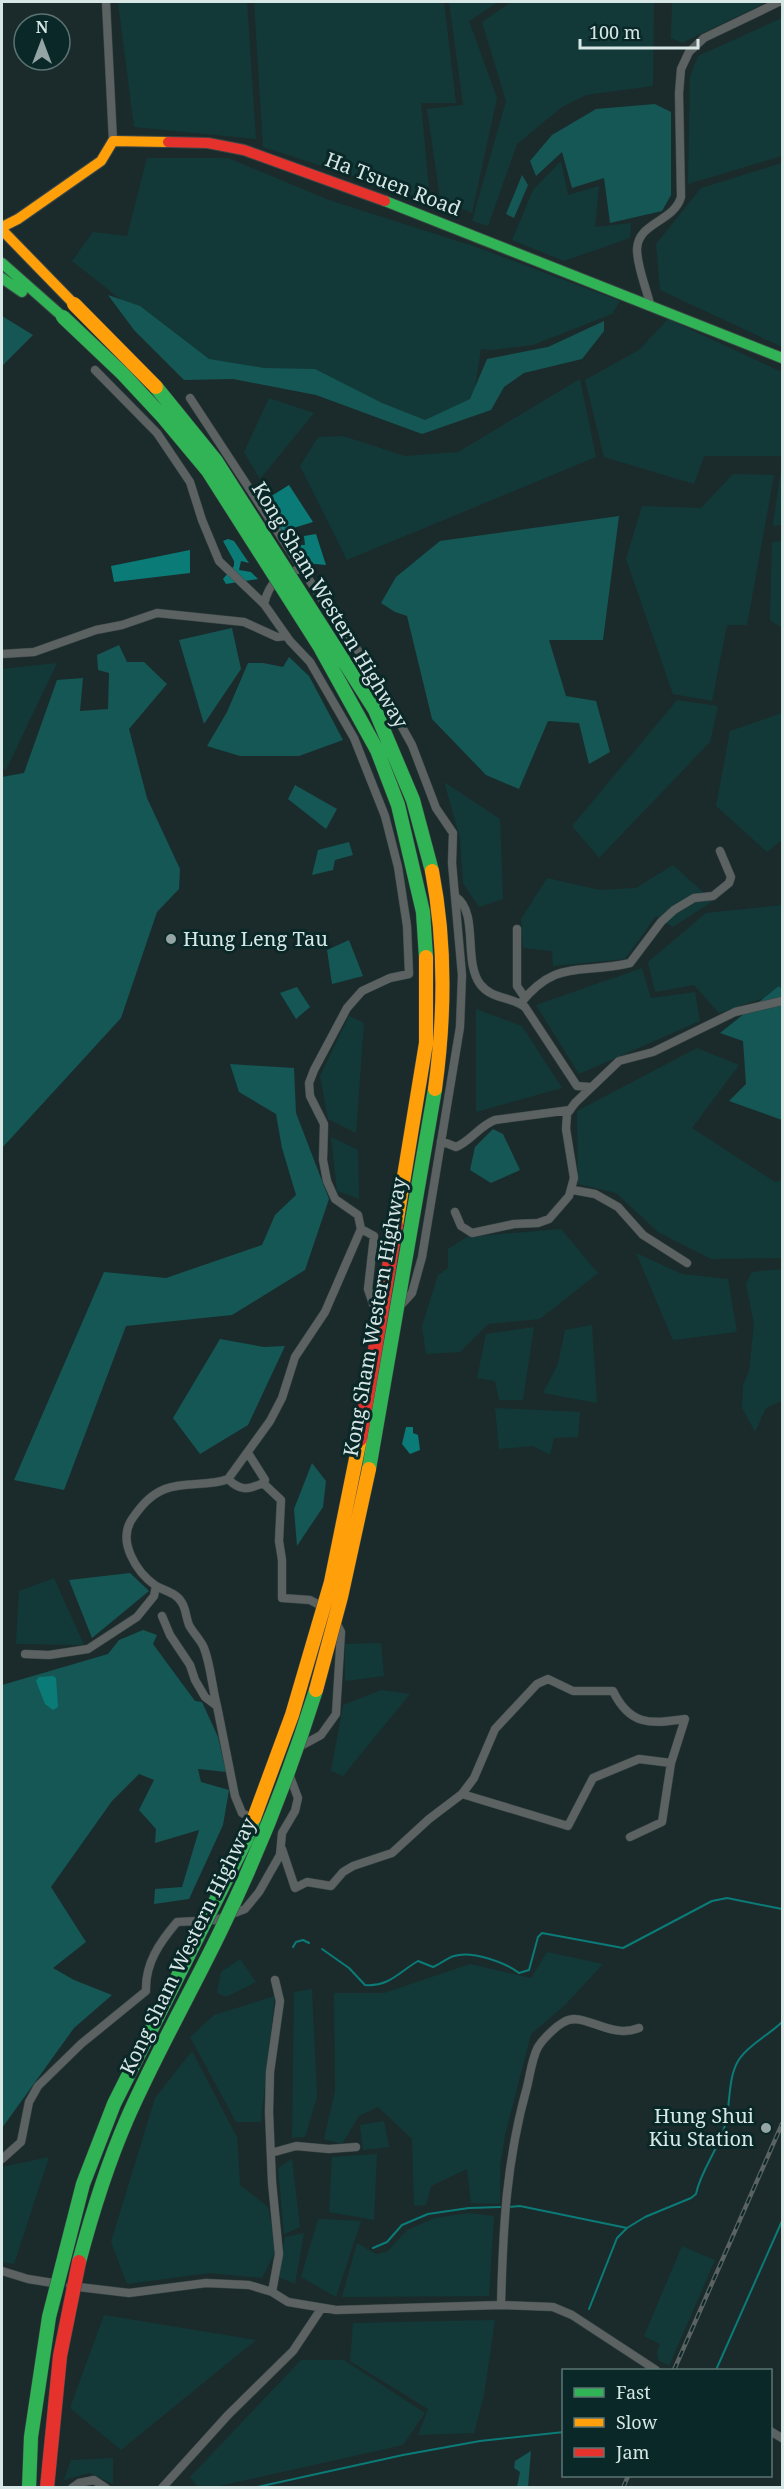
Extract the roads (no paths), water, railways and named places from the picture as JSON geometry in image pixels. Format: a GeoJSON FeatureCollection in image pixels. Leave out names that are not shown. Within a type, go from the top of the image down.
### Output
{"type":"FeatureCollection","features":[{"type":"Feature","properties":{"kind":"main road"},"geometry":{"type":"LineString","coordinates":[[74,304],[2,229],[100,160],[112,141]]}},
{"type":"Feature","properties":{"kind":"main road","name":"Ha Tsuen Road"},"geometry":{"type":"LineString","coordinates":[[112,141],[208,143],[244,150],[379,199],[783,358]]}},
{"type":"Feature","properties":{"kind":"main road","name":"Kong Sham Western Highway"},"geometry":{"type":"LineString","coordinates":[[2,243],[74,304],[156,387],[216,461],[375,710],[391,741],[409,788],[428,850],[440,913],[444,987],[440,1051],[431,1107],[371,1460],[343,1595],[304,1727],[258,1849],[213,1946],[131,2110],[100,2189],[65,2320],[50,2426],[47,2487]]}},
{"type":"Feature","properties":{"kind":"main road","name":"Kong Sham Western Highway"},"geometry":{"type":"LineString","coordinates":[[2,263],[122,373],[208,471],[320,647],[377,750],[403,824],[423,912],[426,958],[426,1043],[359,1445],[331,1582],[292,1715],[246,1840],[114,2104],[83,2184],[49,2317],[31,2437],[29,2487]]}},
{"type":"Feature","properties":{"kind":"main road"},"geometry":{"type":"LineString","coordinates":[[2,278],[63,317]]}},
{"type":"Feature","properties":{"kind":"street"},"geometry":{"type":"LineString","coordinates":[[106,2],[112,141]]}},
{"type":"Feature","properties":{"kind":"street"},"geometry":{"type":"LineString","coordinates":[[650,304],[637,248],[643,232],[675,211],[681,197],[681,69],[689,52],[704,38],[779,2]]}},
{"type":"Feature","properties":{"kind":"street"},"geometry":{"type":"LineString","coordinates":[[95,370],[157,433],[190,482],[202,520],[219,561],[264,604],[286,636],[310,662],[354,738],[385,816],[398,867],[407,926],[409,974],[390,978],[362,991],[347,1008],[309,1083],[309,1096],[324,1124],[323,1160],[327,1181],[335,1199],[358,1215],[361,1229],[325,1312],[295,1357],[282,1398],[270,1421],[228,1479],[217,1484],[190,1483],[165,1489],[144,1502],[128,1525],[126,1544],[136,1565],[156,1586],[176,1596],[183,1604],[189,1624],[206,1654],[235,1796],[242,1813],[282,1833]]}},
{"type":"Feature","properties":{"kind":"street"},"geometry":{"type":"LineString","coordinates":[[190,398],[364,659],[412,745],[436,808],[453,833],[452,862],[462,975],[460,1027],[418,1272],[412,1293],[397,1308],[382,1310],[373,1304],[368,1289],[374,1236],[361,1229]]}},
{"type":"Feature","properties":{"kind":"street"},"geometry":{"type":"LineString","coordinates":[[264,604],[269,586],[286,574],[302,568]]}},
{"type":"Feature","properties":{"kind":"street"},"geometry":{"type":"LineString","coordinates":[[2,654],[34,652],[96,630],[122,625],[157,613],[244,622],[277,637],[286,636]]}},
{"type":"Feature","properties":{"kind":"street"},"geometry":{"type":"LineString","coordinates":[[523,1001],[531,989],[554,973],[630,963],[661,922],[674,910],[694,898],[712,897],[729,883],[731,877],[720,851]]}},
{"type":"Feature","properties":{"kind":"street"},"geometry":{"type":"LineString","coordinates":[[456,897],[462,901],[468,918],[474,974],[482,987],[497,998],[523,1001]]}},
{"type":"Feature","properties":{"kind":"street"},"geometry":{"type":"LineString","coordinates":[[517,929],[517,986],[523,1001],[577,1086],[590,1088]]}},
{"type":"Feature","properties":{"kind":"street"},"geometry":{"type":"LineString","coordinates":[[455,1212],[461,1226],[472,1233],[514,1224],[538,1224],[549,1220],[573,1190],[574,1178],[566,1129],[567,1114],[590,1088],[620,1061],[653,1052],[735,1012],[783,1001]]}},
{"type":"Feature","properties":{"kind":"street"},"geometry":{"type":"LineString","coordinates":[[441,1141],[456,1147],[485,1124],[495,1120],[570,1110]]}},
{"type":"Feature","properties":{"kind":"street"},"geometry":{"type":"LineString","coordinates":[[573,1190],[595,1194],[618,1206],[644,1235],[687,1263]]}},
{"type":"Feature","properties":{"kind":"street"},"geometry":{"type":"LineString","coordinates":[[248,1453],[263,1473],[265,1480],[263,1483]]}},
{"type":"Feature","properties":{"kind":"street"},"geometry":{"type":"LineString","coordinates":[[228,1479],[236,1487],[244,1489],[263,1483]]}},
{"type":"Feature","properties":{"kind":"street"},"geometry":{"type":"LineString","coordinates":[[2,2159],[21,2142],[29,2102],[38,2086],[81,2044],[146,1991],[148,1967],[161,1941],[177,1922],[216,1920],[245,1909],[259,1892],[280,1855],[282,1833],[295,1811],[298,1798],[296,1787],[286,1768],[287,1760],[299,1747],[321,1735],[336,1714],[341,1632],[333,1615],[321,1605],[310,1600],[282,1598],[282,1560],[279,1541],[281,1500],[263,1483]]}},
{"type":"Feature","properties":{"kind":"street"},"geometry":{"type":"LineString","coordinates":[[25,1654],[49,1655],[88,1649],[137,1617],[154,1596],[156,1586]]}},
{"type":"Feature","properties":{"kind":"street"},"geometry":{"type":"LineString","coordinates":[[162,1616],[170,1635],[190,1665],[195,1680],[205,1697],[217,1706]]}},
{"type":"Feature","properties":{"kind":"street"},"geometry":{"type":"LineString","coordinates":[[281,1847],[295,1888],[307,1882],[331,1886],[343,1872],[353,1866],[392,1853],[462,1794],[474,1778],[495,1729],[537,1684],[548,1679],[573,1691],[613,1691],[621,1707],[634,1717],[651,1722],[685,1719],[671,1763],[662,1822],[630,1837]]}},
{"type":"Feature","properties":{"kind":"street"},"geometry":{"type":"LineString","coordinates":[[462,1794],[568,1826],[593,1778],[639,1760],[671,1763]]}},
{"type":"Feature","properties":{"kind":"street"},"geometry":{"type":"LineString","coordinates":[[272,2292],[279,2254],[271,2153],[270,2072],[280,2001],[275,1980]]}},
{"type":"Feature","properties":{"kind":"street"},"geometry":{"type":"LineString","coordinates":[[501,2305],[504,2214],[510,2160],[538,2047],[554,2030],[574,2019],[614,2032],[628,2032],[639,2028]]}},
{"type":"Feature","properties":{"kind":"street"},"geometry":{"type":"LineString","coordinates":[[271,2153],[296,2146],[329,2149],[356,2147]]}},
{"type":"Feature","properties":{"kind":"street"},"geometry":{"type":"LineString","coordinates":[[2,2271],[28,2279],[118,2293],[206,2283],[249,2285],[272,2292],[288,2302],[321,2309],[501,2305],[554,2307],[572,2314],[654,2369]]}},
{"type":"Feature","properties":{"kind":"street"},"geometry":{"type":"LineString","coordinates":[[162,2487],[228,2415],[293,2351],[321,2309]]}},
{"type":"Feature","properties":{"kind":"street"},"geometry":{"type":"LineString","coordinates":[[72,2487],[94,2480],[106,2487]]}},
{"type":"Feature","properties":{"kind":"waterway"},"geometry":{"type":"LineString","coordinates":[[322,1949],[349,1968],[365,1985],[381,1984],[418,1961],[433,1967],[451,1957],[461,1955],[488,1958],[519,1973],[529,1970],[538,1937],[542,1933],[623,1948],[712,1901],[727,1898],[782,1909]]}},
{"type":"Feature","properties":{"kind":"waterway"},"geometry":{"type":"LineString","coordinates":[[293,1947],[296,1942],[303,1940],[309,1943]]}},
{"type":"Feature","properties":{"kind":"waterway"},"geometry":{"type":"LineString","coordinates":[[589,2309],[617,2238],[627,2228],[645,2217],[696,2194],[725,2125],[731,2082],[736,2065],[749,2048],[782,2022]]}},
{"type":"Feature","properties":{"kind":"waterway"},"geometry":{"type":"LineString","coordinates":[[509,2207],[520,2206],[627,2228]]}},
{"type":"Feature","properties":{"kind":"waterway"},"geometry":{"type":"LineString","coordinates":[[373,2248],[387,2242],[402,2225],[428,2214],[469,2208],[500,2207]]}},
{"type":"Feature","properties":{"kind":"waterway"},"geometry":{"type":"LineString","coordinates":[[716,2369],[782,2221]]}},
{"type":"Feature","properties":{"kind":"waterway"},"geometry":{"type":"LineString","coordinates":[[253,2488],[403,2455],[480,2441],[562,2432]]}},
{"type":"Feature","properties":{"kind":"railway"},"geometry":{"type":"LineString","coordinates":[[674,2369],[782,2124]]}},
{"type":"Feature","properties":{"kind":"railway"},"geometry":{"type":"LineString","coordinates":[[623,2488],[628,2477]]}},
{"type":"Feature","properties":{"kind":"place","name":"Hung Leng Tau"},"geometry":{"type":"Point","coordinates":[171,939]}},
{"type":"Feature","properties":{"kind":"place","name":"Hung Shui Kiu Station"},"geometry":{"type":"Point","coordinates":[766,2128]}}]}
